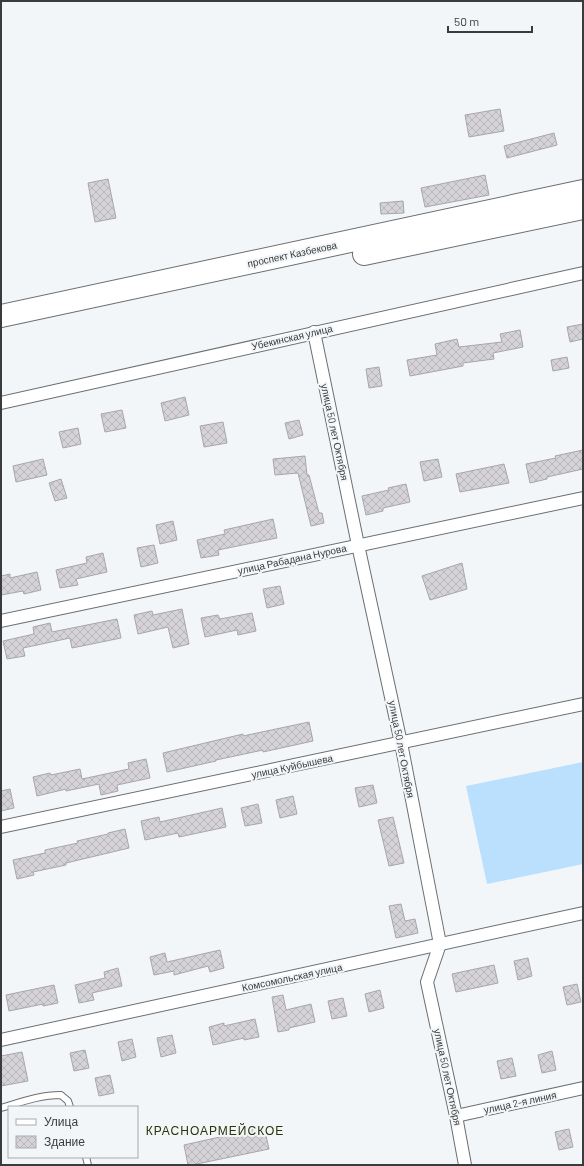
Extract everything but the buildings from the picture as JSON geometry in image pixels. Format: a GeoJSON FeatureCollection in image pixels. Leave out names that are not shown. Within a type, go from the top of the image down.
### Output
{"type":"FeatureCollection","features":[{"type":"Feature","properties":{"kind":"highway","name":"проспект Казбекова"},"geometry":{"type":"LineString","coordinates":[[1,316],[583,191]]}},
{"type":"Feature","properties":{"kind":"highway","name":"проспект Казбекова"},"geometry":{"type":"LineString","coordinates":[[1,329],[583,208]]}},
{"type":"Feature","properties":{"kind":"street","name":"Убекинская улица"},"geometry":{"type":"LineString","coordinates":[[1,403],[583,273]]}},
{"type":"Feature","properties":{"kind":"street","name":"улица 50 лет Октября"},"geometry":{"type":"LineString","coordinates":[[314,332],[401,743],[440,944],[428,982],[465,1165]]}},
{"type":"Feature","properties":{"kind":"street","name":"улица Рабадана Нурова"},"geometry":{"type":"LineString","coordinates":[[1,621],[583,498]]}},
{"type":"Feature","properties":{"kind":"street","name":"улица Куйбышева"},"geometry":{"type":"LineString","coordinates":[[1,827],[583,704]]}},
{"type":"Feature","properties":{"kind":"street","name":"Комсомольская улица"},"geometry":{"type":"LineString","coordinates":[[1,1040],[583,913]]}},
{"type":"Feature","properties":{"kind":"street","name":"улица 2-я линия"},"geometry":{"type":"LineString","coordinates":[[456,1116],[583,1088]]}},
{"type":"Feature","properties":{"kind":"lane"},"geometry":{"type":"LineString","coordinates":[[1,1108],[48,1095],[61,1095],[68,1101],[70,1106]]}},
{"type":"Feature","properties":{"kind":"shaded area"},"geometry":{"type":"Polygon","coordinates":[[[583,762],[583,864],[487,884],[466,786],[583,762]]]}},
{"type":"Feature","properties":{"kind":"district","name":"КРАСНОАРМЕЙСКОЕ"},"geometry":{"type":"Point","coordinates":[215,1131]}}]}
